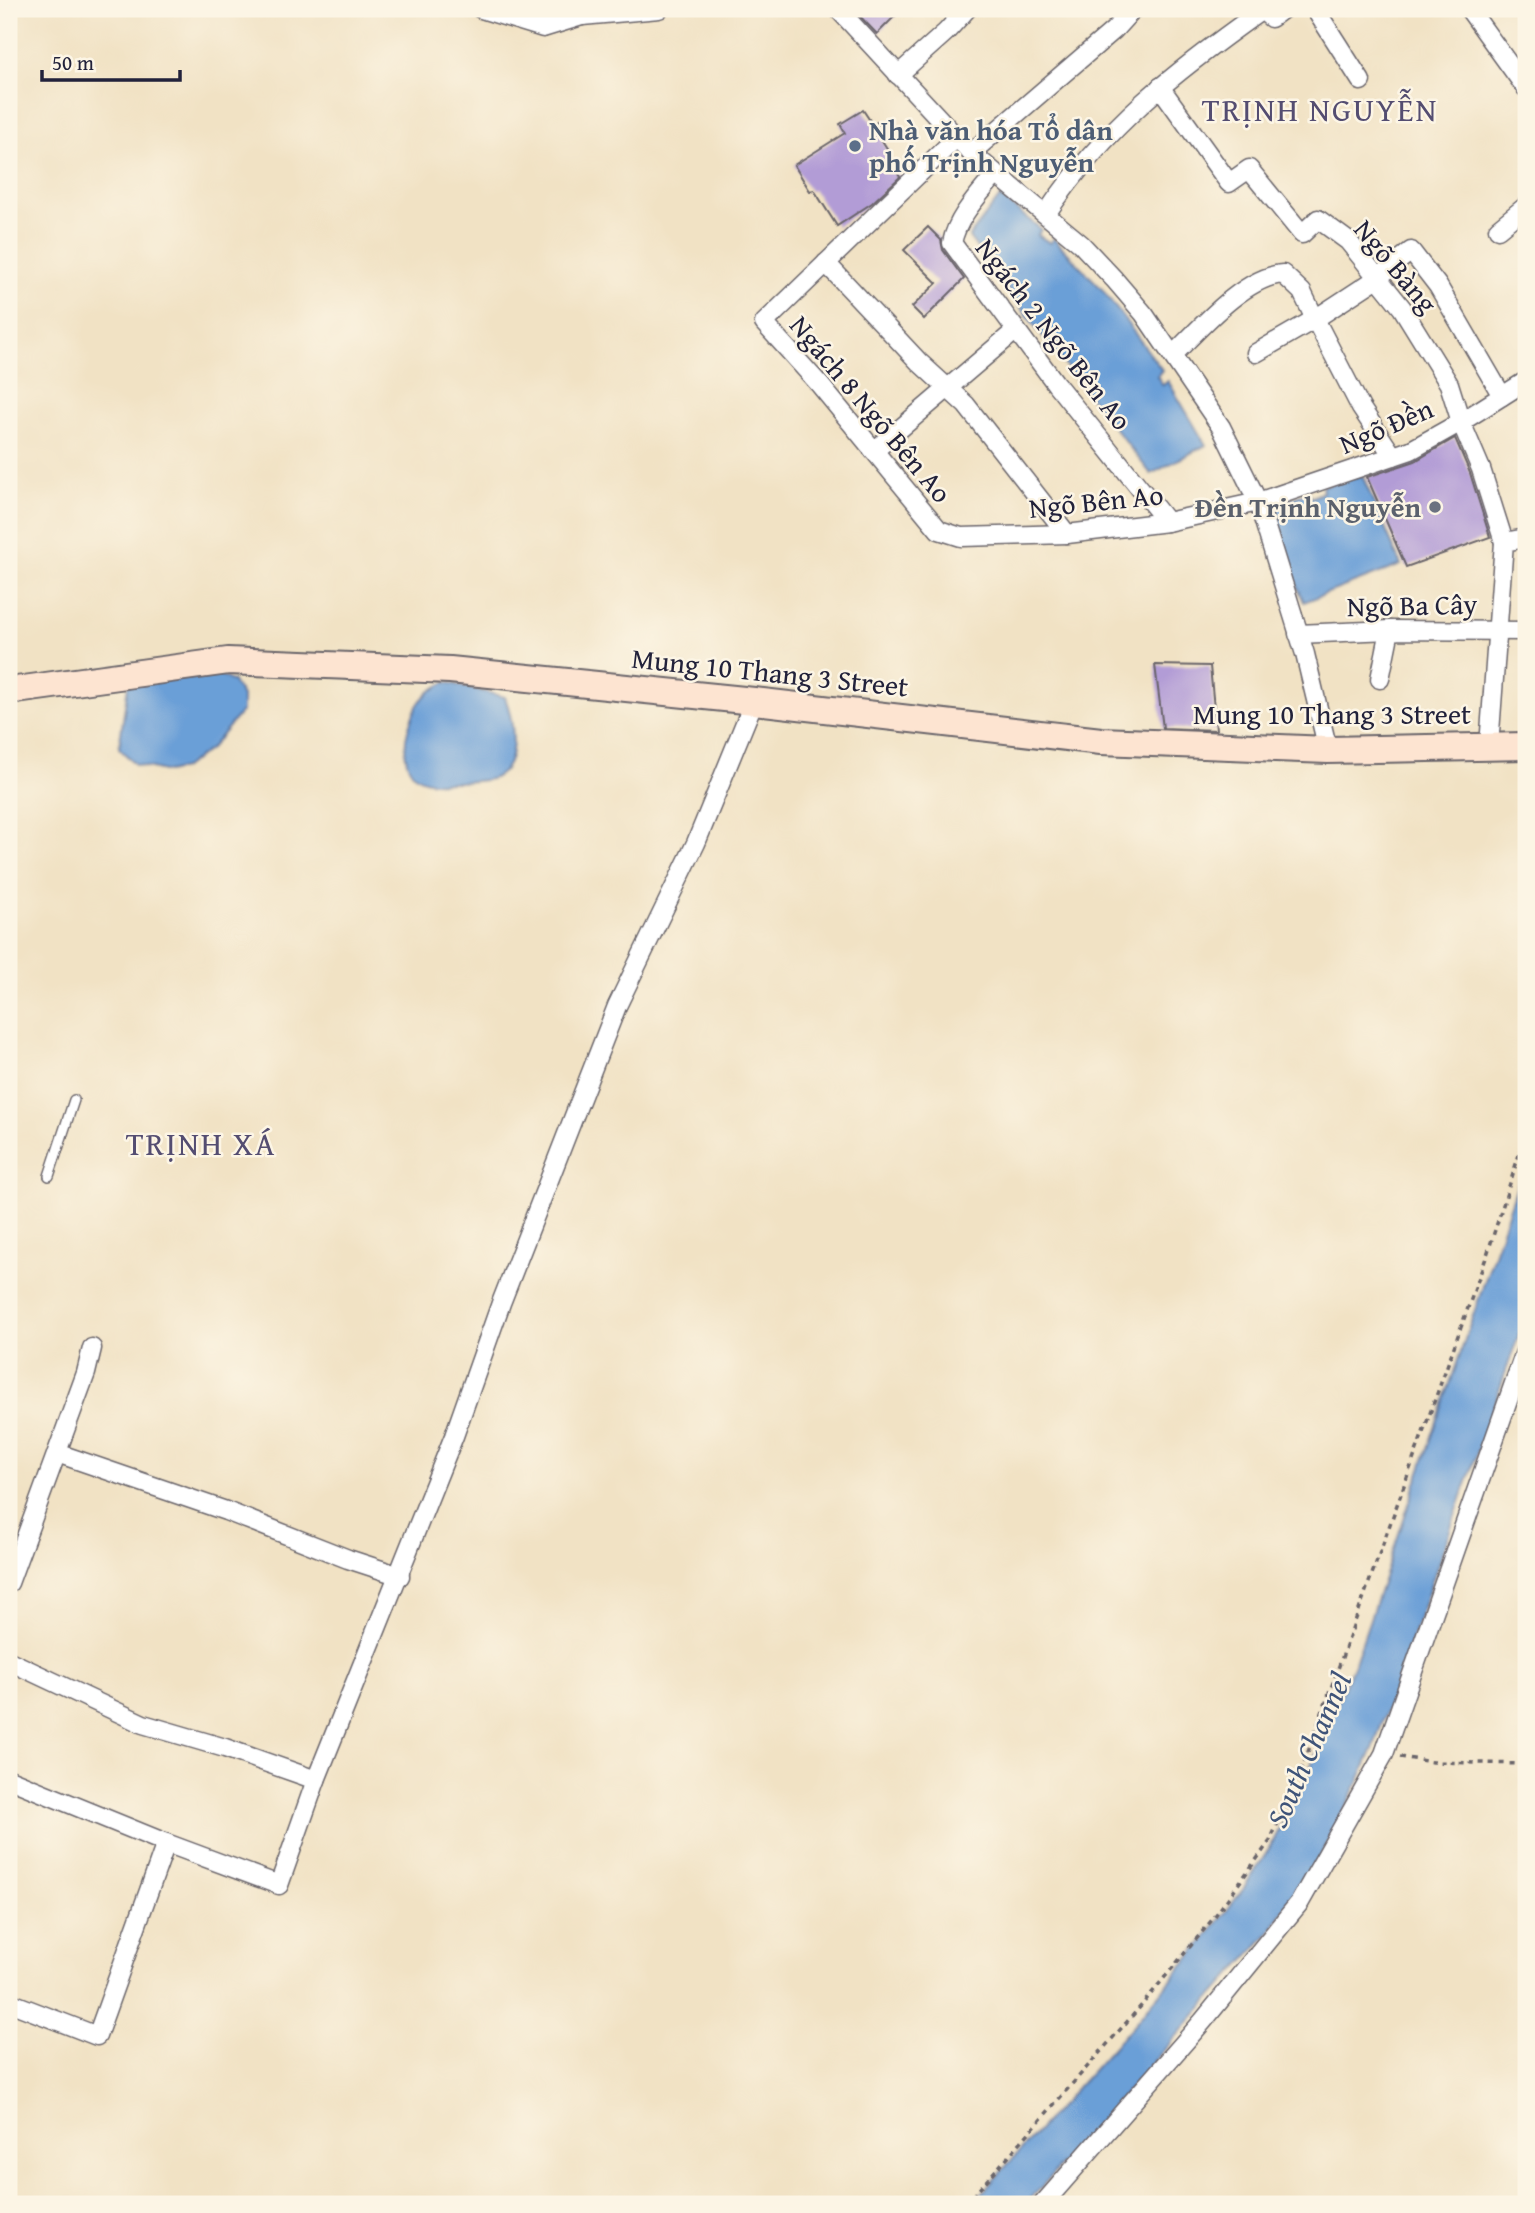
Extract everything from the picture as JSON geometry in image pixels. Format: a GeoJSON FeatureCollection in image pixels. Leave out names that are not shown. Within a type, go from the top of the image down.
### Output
{"type":"FeatureCollection","features":[{"type":"Feature","properties":{"kind":"main road","name":"Mung 10 Thang 3 Street"},"geometry":{"type":"LineString","coordinates":[[9,691],[228,661],[450,670],[754,701],[1101,741],[1328,750],[1526,746]]}},
{"type":"Feature","properties":{"kind":"street"},"geometry":{"type":"LineString","coordinates":[[481,9],[543,28],[589,12],[659,9]]}},
{"type":"Feature","properties":{"kind":"street"},"geometry":{"type":"LineString","coordinates":[[838,9],[971,153],[1081,244],[1114,279],[1144,314],[1221,427],[1258,502],[1298,634],[1328,750]]}},
{"type":"Feature","properties":{"kind":"street"},"geometry":{"type":"LineString","coordinates":[[898,75],[946,32],[967,9]]}},
{"type":"Feature","properties":{"kind":"street"},"geometry":{"type":"LineString","coordinates":[[971,153],[1114,30],[1133,9]]}},
{"type":"Feature","properties":{"kind":"street"},"geometry":{"type":"LineString","coordinates":[[1046,214],[1071,177],[1099,144],[1172,76],[1262,10],[1270,18],[1283,9]]}},
{"type":"Feature","properties":{"kind":"street"},"geometry":{"type":"LineString","coordinates":[[1315,9],[1361,81]]}},
{"type":"Feature","properties":{"kind":"street"},"geometry":{"type":"LineString","coordinates":[[1469,9],[1526,88]]}},
{"type":"Feature","properties":{"kind":"street","name":"Ngõ Bàng"},"geometry":{"type":"LineString","coordinates":[[1160,87],[1229,183],[1249,169],[1302,234],[1318,219],[1348,242],[1402,308],[1449,384],[1504,542]]}},
{"type":"Feature","properties":{"kind":"street"},"geometry":{"type":"LineString","coordinates":[[956,138],[826,263],[919,362],[966,405],[1067,534]]}},
{"type":"Feature","properties":{"kind":"street","name":"Ngách 2 Ngõ Bên Ao"},"geometry":{"type":"LineString","coordinates":[[996,174],[970,206],[954,234],[952,243],[1015,331],[1167,522]]}},
{"type":"Feature","properties":{"kind":"street"},"geometry":{"type":"LineString","coordinates":[[1499,229],[1526,206]]}},
{"type":"Feature","properties":{"kind":"street"},"geometry":{"type":"LineString","coordinates":[[1256,353],[1376,279],[1411,251],[1438,286],[1502,396]]}},
{"type":"Feature","properties":{"kind":"street","name":"Ngách 8 Ngõ Bên Ao"},"geometry":{"type":"LineString","coordinates":[[826,263],[764,323],[939,530]]}},
{"type":"Feature","properties":{"kind":"street"},"geometry":{"type":"LineString","coordinates":[[1173,355],[1220,310],[1269,275],[1283,274],[1303,292],[1361,408],[1393,456]]}},
{"type":"Feature","properties":{"kind":"street"},"geometry":{"type":"LineString","coordinates":[[874,451],[1015,331]]}},
{"type":"Feature","properties":{"kind":"street","name":"Ngõ Đền"},"geometry":{"type":"LineString","coordinates":[[1258,502],[1411,450],[1526,381]]}},
{"type":"Feature","properties":{"kind":"street","name":"Ngõ Bên Ao"},"geometry":{"type":"LineString","coordinates":[[939,530],[961,537],[1067,534],[1167,522],[1258,502]]}},
{"type":"Feature","properties":{"kind":"street"},"geometry":{"type":"LineString","coordinates":[[1489,746],[1504,542],[1526,538]]}},
{"type":"Feature","properties":{"kind":"street"},"geometry":{"type":"LineString","coordinates":[[1380,679],[1390,630]]}},
{"type":"Feature","properties":{"kind":"street","name":"Ngõ Ba Cây"},"geometry":{"type":"LineString","coordinates":[[1298,634],[1390,630],[1526,631]]}},
{"type":"Feature","properties":{"kind":"street"},"geometry":{"type":"LineString","coordinates":[[9,1779],[166,1843],[279,1885],[316,1780],[400,1576],[501,1303],[617,1006],[696,843],[754,701]]}},
{"type":"Feature","properties":{"kind":"street"},"geometry":{"type":"LineString","coordinates":[[10,1578],[57,1453],[92,1348]]}},
{"type":"Feature","properties":{"kind":"street"},"geometry":{"type":"LineString","coordinates":[[1043,2204],[1203,2021],[1300,1902],[1384,1754],[1526,1353]]}},
{"type":"Feature","properties":{"kind":"street"},"geometry":{"type":"LineString","coordinates":[[57,1453],[226,1511],[348,1559],[400,1576]]}},
{"type":"Feature","properties":{"kind":"street"},"geometry":{"type":"LineString","coordinates":[[9,1661],[143,1724],[225,1748],[316,1780]]}},
{"type":"Feature","properties":{"kind":"street"},"geometry":{"type":"LineString","coordinates":[[9,2002],[97,2036],[166,1843]]}},
{"type":"Feature","properties":{"kind":"lane"},"geometry":{"type":"LineString","coordinates":[[49,1175],[74,1100]]}},
{"type":"Feature","properties":{"kind":"path"},"geometry":{"type":"LineString","coordinates":[[965,2204],[1142,2006],[1212,1920],[1270,1841],[1314,1737],[1478,1281],[1526,1133]]}},
{"type":"Feature","properties":{"kind":"path"},"geometry":{"type":"LineString","coordinates":[[1384,1754],[1432,1762],[1526,1764]]}},
{"type":"Feature","properties":{"kind":"water"},"geometry":{"type":"Polygon","coordinates":[[[1000,197],[1041,229],[1038,235],[1050,243],[1053,238],[1101,288],[1162,370],[1157,376],[1163,385],[1168,381],[1206,445],[1151,474],[1042,336],[969,237],[1000,197]]]}},
{"type":"Feature","properties":{"kind":"water"},"geometry":{"type":"Polygon","coordinates":[[[1362,475],[1401,565],[1304,602],[1267,515],[1270,508],[1308,492],[1311,498],[1323,492],[1322,486],[1362,475]]]}},
{"type":"Feature","properties":{"kind":"water"},"geometry":{"type":"Polygon","coordinates":[[[217,673],[233,682],[242,696],[242,711],[211,748],[184,768],[168,772],[135,764],[119,748],[128,685],[217,673]]]}},
{"type":"Feature","properties":{"kind":"water"},"geometry":{"type":"Polygon","coordinates":[[[446,682],[505,697],[512,728],[512,751],[509,762],[496,777],[478,781],[431,781],[420,779],[409,767],[406,742],[414,713],[425,696],[446,682]]]}},
{"type":"Feature","properties":{"kind":"water","name":"South Channel"},"geometry":{"type":"Polygon","coordinates":[[[1526,1160],[1526,1314],[1373,1749],[1321,1855],[1268,1934],[1026,2204],[972,2204],[1135,2023],[1244,1888],[1269,1849],[1304,1782],[1357,1657],[1526,1160]]]}},
{"type":"Feature","properties":{"kind":"building"},"geometry":{"type":"Polygon","coordinates":[[[853,9],[902,9],[877,34],[853,9]]]}},
{"type":"Feature","properties":{"kind":"building"},"geometry":{"type":"Polygon","coordinates":[[[863,110],[873,125],[877,122],[885,136],[881,139],[890,153],[886,155],[900,177],[872,203],[837,226],[794,165],[845,133],[840,124],[863,110]]]}},
{"type":"Feature","properties":{"kind":"building"},"geometry":{"type":"Polygon","coordinates":[[[928,227],[941,240],[943,250],[964,279],[924,319],[912,307],[937,283],[904,250],[928,227]]]}},
{"type":"Feature","properties":{"kind":"building","name":"Đền Trịnh Nguyễn"},"geometry":{"type":"Polygon","coordinates":[[[1455,438],[1470,473],[1490,537],[1406,567],[1367,477],[1415,461],[1455,438]]]}},
{"type":"Feature","properties":{"kind":"building"},"geometry":{"type":"Polygon","coordinates":[[[1155,665],[1210,666],[1216,730],[1163,728],[1155,665]]]}},
{"type":"Feature","properties":{"kind":"place","name":"Nhà văn hóa Tổ dân phố Trịnh Nguyễn"},"geometry":{"type":"Point","coordinates":[855,146]}},
{"type":"Feature","properties":{"kind":"place","name":"Đền Trịnh Nguyễn"},"geometry":{"type":"Point","coordinates":[1435,507]}},
{"type":"Feature","properties":{"kind":"district","name":"TRỊNH NGUYỄN"},"geometry":{"type":"Point","coordinates":[1320,110]}},
{"type":"Feature","properties":{"kind":"district","name":"TRỊNH XÁ"},"geometry":{"type":"Point","coordinates":[201,1144]}}]}
